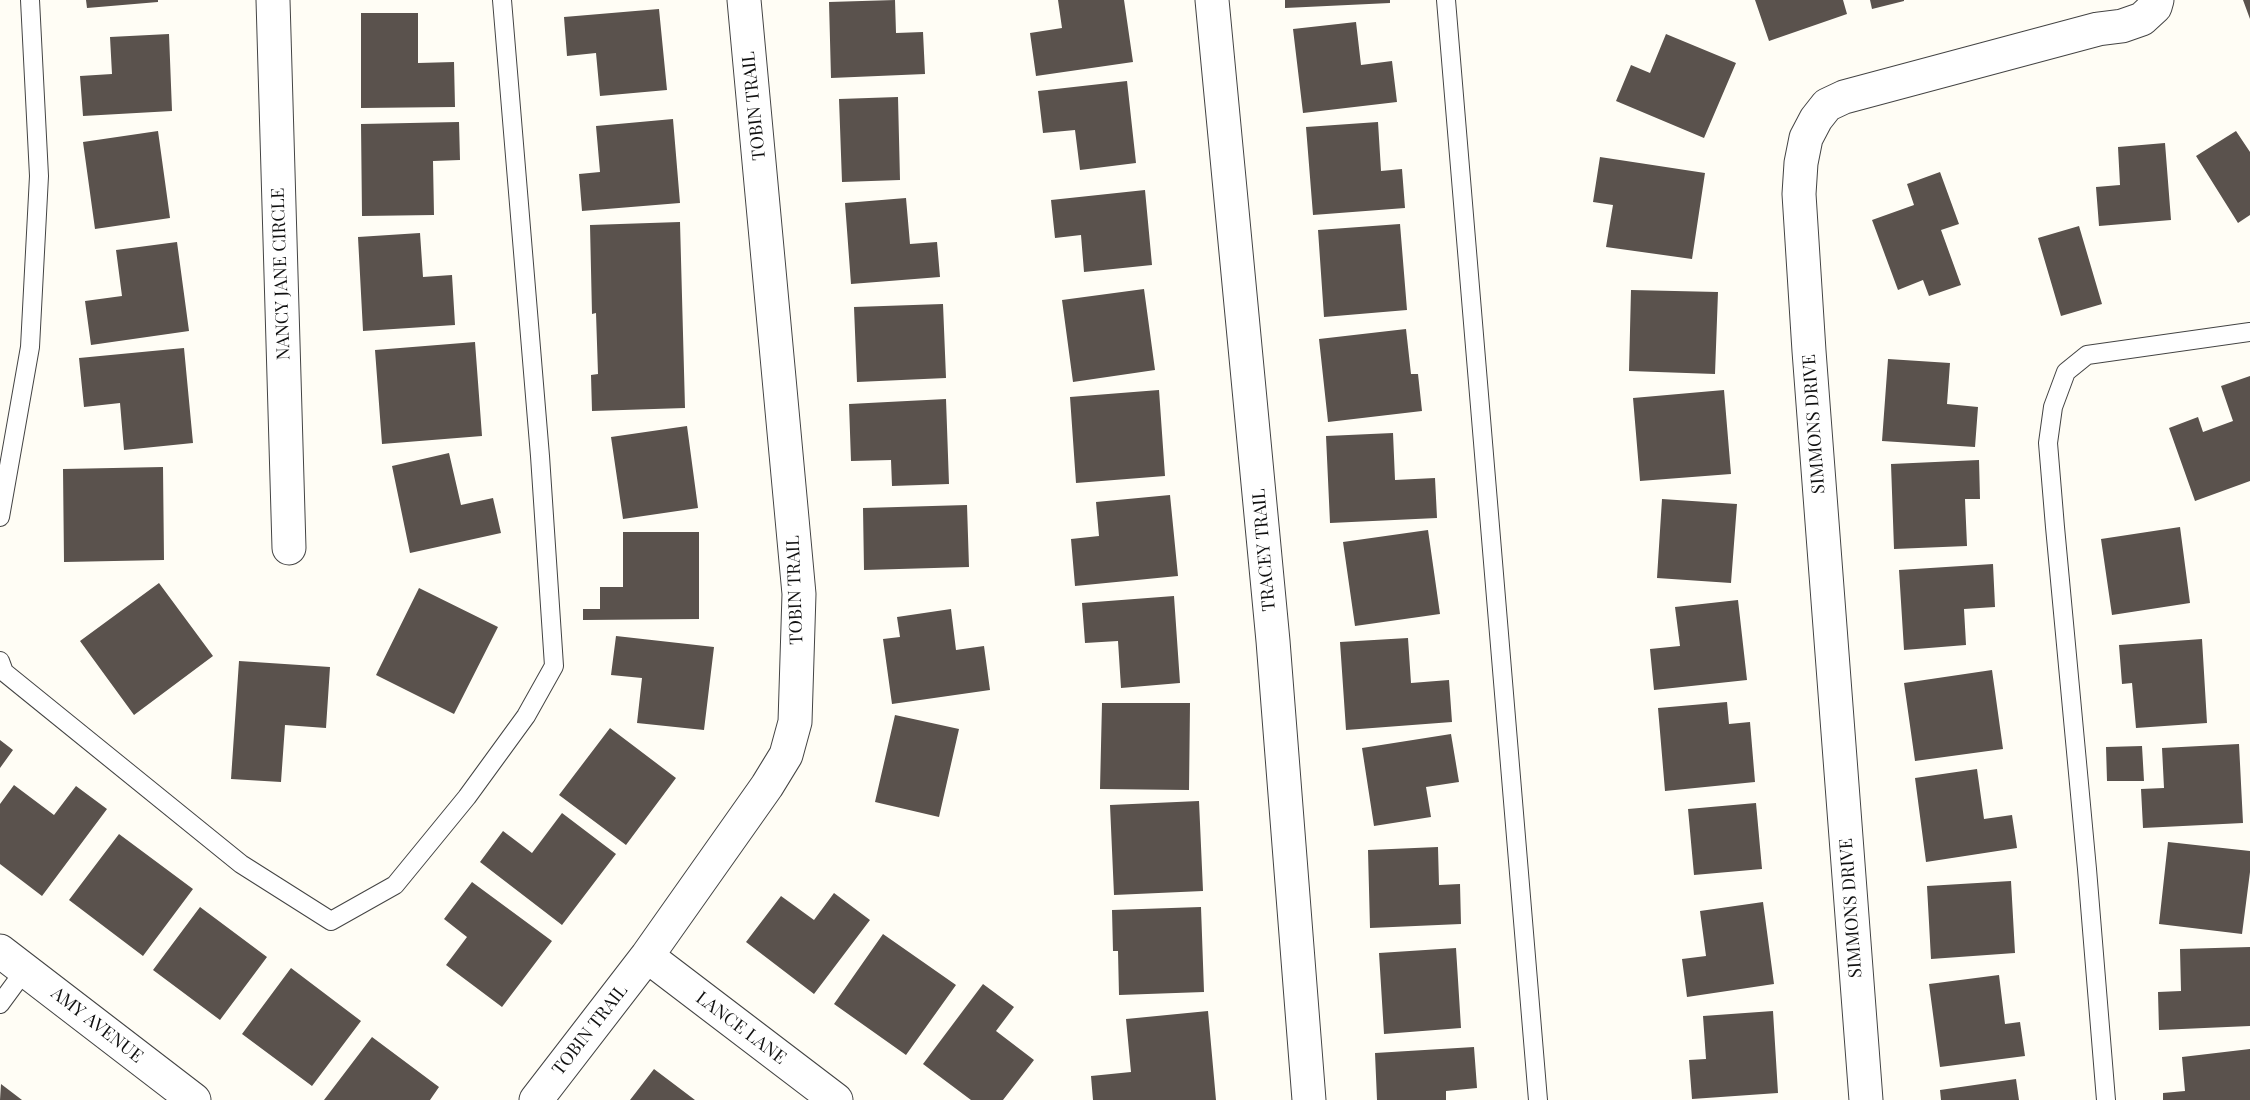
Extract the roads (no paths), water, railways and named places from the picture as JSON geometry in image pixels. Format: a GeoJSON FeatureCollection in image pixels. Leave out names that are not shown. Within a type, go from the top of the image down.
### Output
{"type":"FeatureCollection","features":[{"type":"Feature","properties":{"kind":"street","name":"NANCY JANE CIRCLE"},"geometry":{"type":"LineString","coordinates":[[273,0],[289,548]]}},
{"type":"Feature","properties":{"kind":"street","name":"TOBIN TRAIL"},"geometry":{"type":"LineString","coordinates":[[536,1100],[647,956],[767,786],[786,755],[795,722],[799,594],[744,0]]}},
{"type":"Feature","properties":{"kind":"street","name":"TRACEY TRAIL"},"geometry":{"type":"LineString","coordinates":[[1212,0],[1273,641],[1310,1100]]}},
{"type":"Feature","properties":{"kind":"street","name":"SIMMONS DRIVE"},"geometry":{"type":"LineString","coordinates":[[1866,1100],[1799,194],[1801,163],[1806,138],[1827,105],[1844,97],[2098,29],[2122,26],[2142,19],[2155,7],[2157,0]]}},
{"type":"Feature","properties":{"kind":"street","name":"AMY AVENUE"},"geometry":{"type":"LineString","coordinates":[[0,951],[194,1100]]}},
{"type":"Feature","properties":{"kind":"street","name":"LANCE LANE"},"geometry":{"type":"LineString","coordinates":[[647,956],[825,1097]]}},
{"type":"Feature","properties":{"kind":"lane"},"geometry":{"type":"LineString","coordinates":[[0,518],[30,347],[39,176],[30,0]]}},
{"type":"Feature","properties":{"kind":"lane"},"geometry":{"type":"LineString","coordinates":[[0,661],[4,672],[241,864],[331,921],[395,885],[467,797],[526,716],[554,666],[539,444],[502,0]]}},
{"type":"Feature","properties":{"kind":"lane"},"geometry":{"type":"LineString","coordinates":[[1446,0],[1538,1100]]}},
{"type":"Feature","properties":{"kind":"lane"},"geometry":{"type":"LineString","coordinates":[[2106,1100],[2048,443],[2053,407],[2066,372],[2087,355],[2250,332]]}},
{"type":"Feature","properties":{"kind":"lane"},"geometry":{"type":"LineString","coordinates":[[0,1004],[25,970]]}}]}
